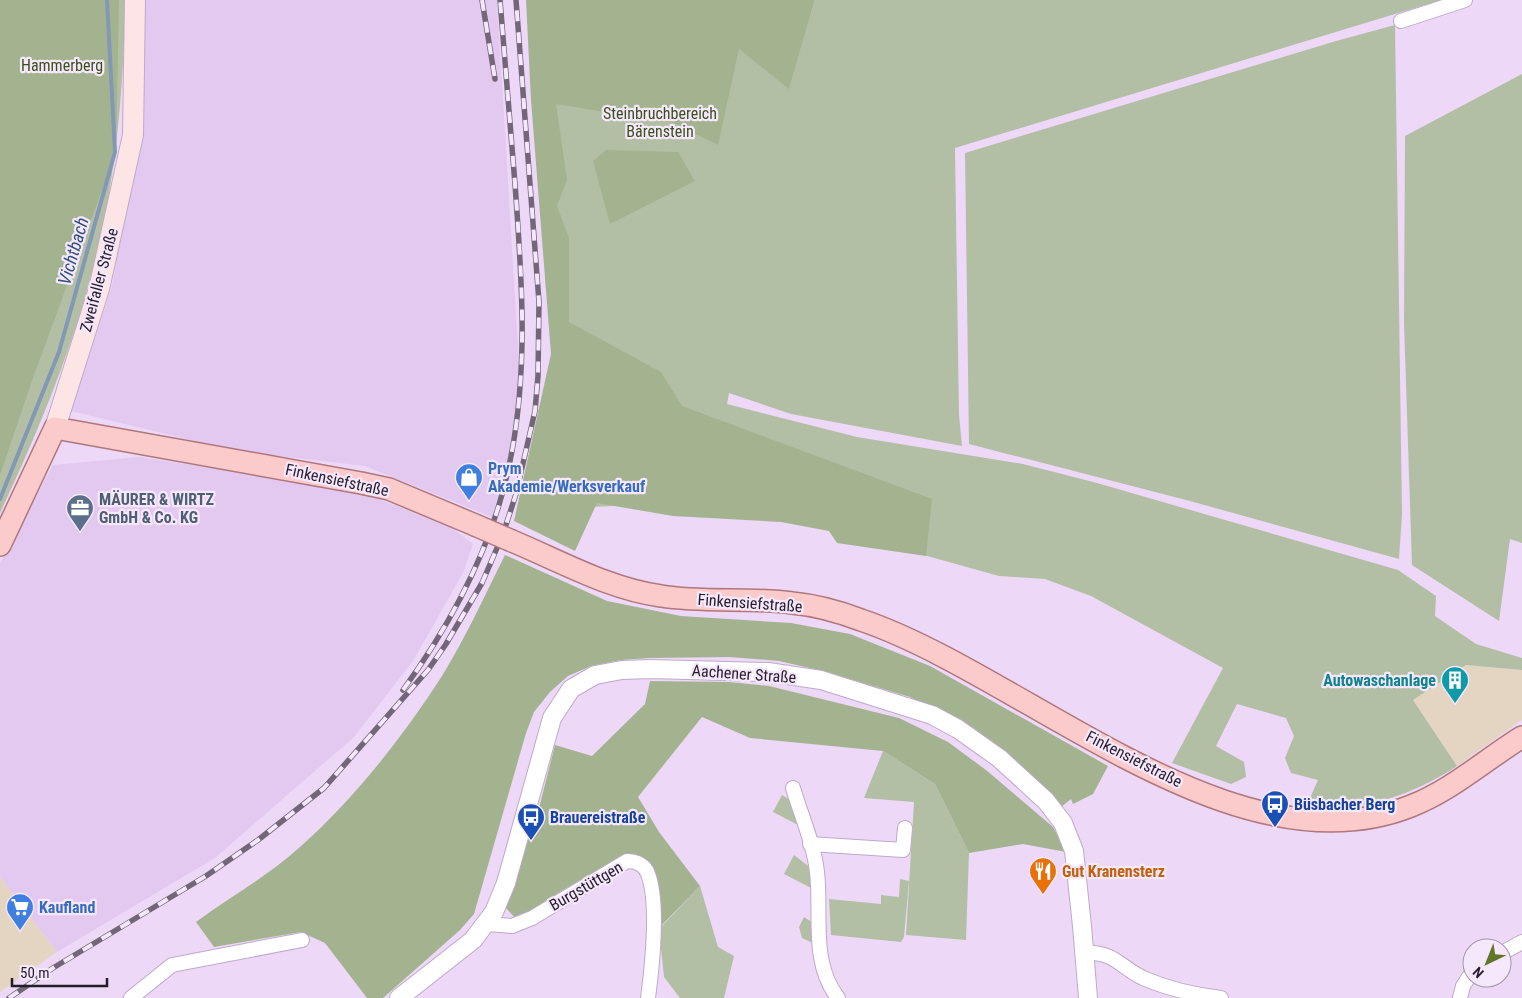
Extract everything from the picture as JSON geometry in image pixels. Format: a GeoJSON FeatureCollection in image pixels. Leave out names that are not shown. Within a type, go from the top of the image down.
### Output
{"type":"FeatureCollection","features":[{"type":"Feature","properties":{"kind":"main road","name":"Zweifaller Straße"},"geometry":{"type":"LineString","coordinates":[[0,545],[55,428],[99,289],[132,135],[135,0]]}},
{"type":"Feature","properties":{"kind":"main road","name":"Finkensiefstraße"},"geometry":{"type":"LineString","coordinates":[[55,428],[389,489],[605,580],[660,596],[793,603],[858,619],[896,633],[939,654],[1123,756],[1228,804],[1276,816],[1328,821],[1371,818],[1411,806],[1459,781],[1522,737]]}},
{"type":"Feature","properties":{"kind":"street"},"geometry":{"type":"LineString","coordinates":[[1401,20],[1465,0]]}},
{"type":"Feature","properties":{"kind":"street","name":"Aachener Straße"},"geometry":{"type":"LineString","coordinates":[[399,998],[473,940],[487,924],[506,882],[552,718],[571,690],[595,675],[622,670],[768,672],[821,680],[932,715],[958,729],[1023,779],[1058,814],[1069,834],[1074,851],[1085,952],[1084,976],[1088,998]]}},
{"type":"Feature","properties":{"kind":"street"},"geometry":{"type":"LineString","coordinates":[[793,788],[817,871],[819,947],[825,976],[838,998]]}},
{"type":"Feature","properties":{"kind":"street"},"geometry":{"type":"LineString","coordinates":[[810,844],[903,850],[905,828]]}},
{"type":"Feature","properties":{"kind":"street","name":"Burgstüttgen"},"geometry":{"type":"LineString","coordinates":[[487,924],[512,926],[532,918],[626,861],[634,861],[643,866],[648,873],[652,894],[653,934],[648,998]]}},
{"type":"Feature","properties":{"kind":"street"},"geometry":{"type":"LineString","coordinates":[[131,998],[172,964],[302,940]]}},
{"type":"Feature","properties":{"kind":"street"},"geometry":{"type":"LineString","coordinates":[[1085,952],[1111,956],[1142,977],[1156,982],[1221,998]]}},
{"type":"Feature","properties":{"kind":"shaded area"},"geometry":{"type":"Polygon","coordinates":[[[142,0],[497,0],[519,365],[515,414],[507,465],[492,517],[365,466],[236,451],[71,411],[111,290],[140,136],[142,0]]]}},
{"type":"Feature","properties":{"kind":"shaded area"},"geometry":{"type":"Polygon","coordinates":[[[139,457],[297,481],[371,496],[452,528],[473,544],[463,573],[413,661],[354,737],[215,858],[57,952],[0,877],[0,563],[53,465],[139,457]]]}},
{"type":"Feature","properties":{"kind":"shaded area"},"geometry":{"type":"Polygon","coordinates":[[[1466,665],[1522,670],[1522,720],[1457,766],[1413,700],[1466,665]]]}},
{"type":"Feature","properties":{"kind":"shaded area","name":"Kaufland"},"geometry":{"type":"Polygon","coordinates":[[[0,877],[57,952],[0,992],[0,877]]]}},
{"type":"Feature","properties":{"kind":"green space","name":"Hammerberg"},"geometry":{"type":"Polygon","coordinates":[[[0,0],[125,0],[125,15],[122,84],[115,153],[100,240],[90,280],[50,399],[0,513],[0,0]]]}},
{"type":"Feature","properties":{"kind":"green space","name":"Hammerberg"},"geometry":{"type":"Polygon","coordinates":[[[0,0],[119,0],[116,152],[33,378],[0,475],[0,0]]]}},
{"type":"Feature","properties":{"kind":"green space"},"geometry":{"type":"Polygon","coordinates":[[[526,0],[815,0],[789,89],[739,49],[718,145],[673,123],[556,104],[567,180],[557,206],[569,238],[569,322],[661,372],[682,406],[932,499],[926,556],[837,543],[829,531],[781,522],[673,516],[597,503],[575,551],[514,521],[551,354],[531,100],[526,0]]]}},
{"type":"Feature","properties":{"kind":"green space","name":"Steinbruchbereich Bärenstein"},"geometry":{"type":"Polygon","coordinates":[[[536,0],[809,0],[789,88],[815,0],[1441,0],[955,148],[959,415],[962,446],[791,414],[729,393],[727,404],[857,437],[1023,464],[1097,483],[1398,570],[1436,596],[1435,616],[1476,644],[1522,658],[1522,670],[1466,665],[1413,700],[1457,766],[1419,787],[1378,802],[1345,808],[1307,805],[1318,780],[1291,773],[1285,758],[1294,736],[1286,718],[1237,704],[1216,746],[1244,762],[1246,777],[1231,784],[1172,763],[1223,668],[1091,596],[1045,579],[999,576],[823,527],[683,503],[591,507],[553,380],[536,0]]]}},
{"type":"Feature","properties":{"kind":"green space"},"geometry":{"type":"Polygon","coordinates":[[[1395,25],[1402,514],[1399,559],[1190,501],[969,444],[965,153],[1395,25]]]}},
{"type":"Feature","properties":{"kind":"green space"},"geometry":{"type":"Polygon","coordinates":[[[1522,74],[1522,543],[1510,539],[1499,621],[1412,565],[1404,323],[1405,136],[1522,74]]]}},
{"type":"Feature","properties":{"kind":"green space"},"geometry":{"type":"Polygon","coordinates":[[[606,150],[678,152],[695,181],[610,224],[593,161],[606,150]]]}},
{"type":"Feature","properties":{"kind":"green space"},"geometry":{"type":"Polygon","coordinates":[[[505,555],[607,601],[681,616],[791,623],[850,634],[930,666],[1108,766],[1093,794],[1073,804],[1071,799],[1061,807],[962,724],[910,697],[823,671],[779,661],[730,657],[649,658],[621,660],[591,666],[568,676],[550,692],[534,712],[526,733],[474,914],[460,930],[383,998],[367,998],[325,943],[301,932],[214,947],[196,922],[288,858],[359,788],[411,722],[442,676],[505,555]]]}},
{"type":"Feature","properties":{"kind":"green space"},"geometry":{"type":"Polygon","coordinates":[[[650,681],[729,682],[769,686],[899,718],[948,742],[986,770],[1053,827],[1066,852],[1023,844],[969,853],[935,784],[883,751],[750,738],[702,717],[638,797],[659,832],[700,886],[659,928],[659,892],[653,872],[636,854],[624,855],[558,893],[517,920],[505,907],[538,812],[555,745],[592,756],[645,704],[650,681]]]}},
{"type":"Feature","properties":{"kind":"green space"},"geometry":{"type":"Polygon","coordinates":[[[883,751],[935,784],[969,853],[966,940],[906,935],[914,802],[864,798],[883,751]]]}},
{"type":"Feature","properties":{"kind":"green space"},"geometry":{"type":"Polygon","coordinates":[[[782,795],[792,801],[800,826],[773,812],[782,795]]]}},
{"type":"Feature","properties":{"kind":"green space"},"geometry":{"type":"Polygon","coordinates":[[[794,855],[812,869],[813,889],[784,874],[794,855]]]}},
{"type":"Feature","properties":{"kind":"green space"},"geometry":{"type":"Polygon","coordinates":[[[900,879],[909,881],[904,937],[901,942],[831,935],[829,899],[881,904],[881,895],[899,897],[900,879]]]}},
{"type":"Feature","properties":{"kind":"green space"},"geometry":{"type":"Polygon","coordinates":[[[700,886],[718,947],[734,956],[724,998],[680,998],[664,977],[659,929],[700,886]]]}},
{"type":"Feature","properties":{"kind":"green space"},"geometry":{"type":"Polygon","coordinates":[[[804,917],[815,924],[815,944],[802,938],[799,927],[804,917]]]}},
{"type":"Feature","properties":{"kind":"waterway","name":"Vichtbach"},"geometry":{"type":"LineString","coordinates":[[0,499],[59,352],[115,152],[107,0]]}},
{"type":"Feature","properties":{"kind":"railway"},"geometry":{"type":"LineString","coordinates":[[482,0],[495,79]]}},
{"type":"Feature","properties":{"kind":"railway"},"geometry":{"type":"LineString","coordinates":[[403,690],[437,639],[468,584],[481,555],[502,496],[515,431],[522,361],[520,255],[500,0]]}},
{"type":"Feature","properties":{"kind":"railway"},"geometry":{"type":"LineString","coordinates":[[9,998],[53,968],[206,876],[258,840],[324,788],[428,670],[446,644],[482,583],[503,534],[516,494],[535,411],[538,376],[539,302],[516,0]]}},
{"type":"Feature","properties":{"kind":"place","name":"Prym Akademie/Werksverkauf"},"geometry":{"type":"Point","coordinates":[469,501]}},
{"type":"Feature","properties":{"kind":"place","name":"MÄURER & WIRTZ GmbH & Co. KG"},"geometry":{"type":"Point","coordinates":[80,532]}},
{"type":"Feature","properties":{"kind":"place","name":"Autowaschanlage"},"geometry":{"type":"Point","coordinates":[1455,704]}},
{"type":"Feature","properties":{"kind":"place","name":"Büsbacher Berg"},"geometry":{"type":"Point","coordinates":[1275,828]}},
{"type":"Feature","properties":{"kind":"place","name":"Brauereistraße"},"geometry":{"type":"Point","coordinates":[531,841]}},
{"type":"Feature","properties":{"kind":"place","name":"Gut Kranensterz"},"geometry":{"type":"Point","coordinates":[1043,895]}},
{"type":"Feature","properties":{"kind":"place","name":"Kaufland"},"geometry":{"type":"Point","coordinates":[20,931]}}]}
